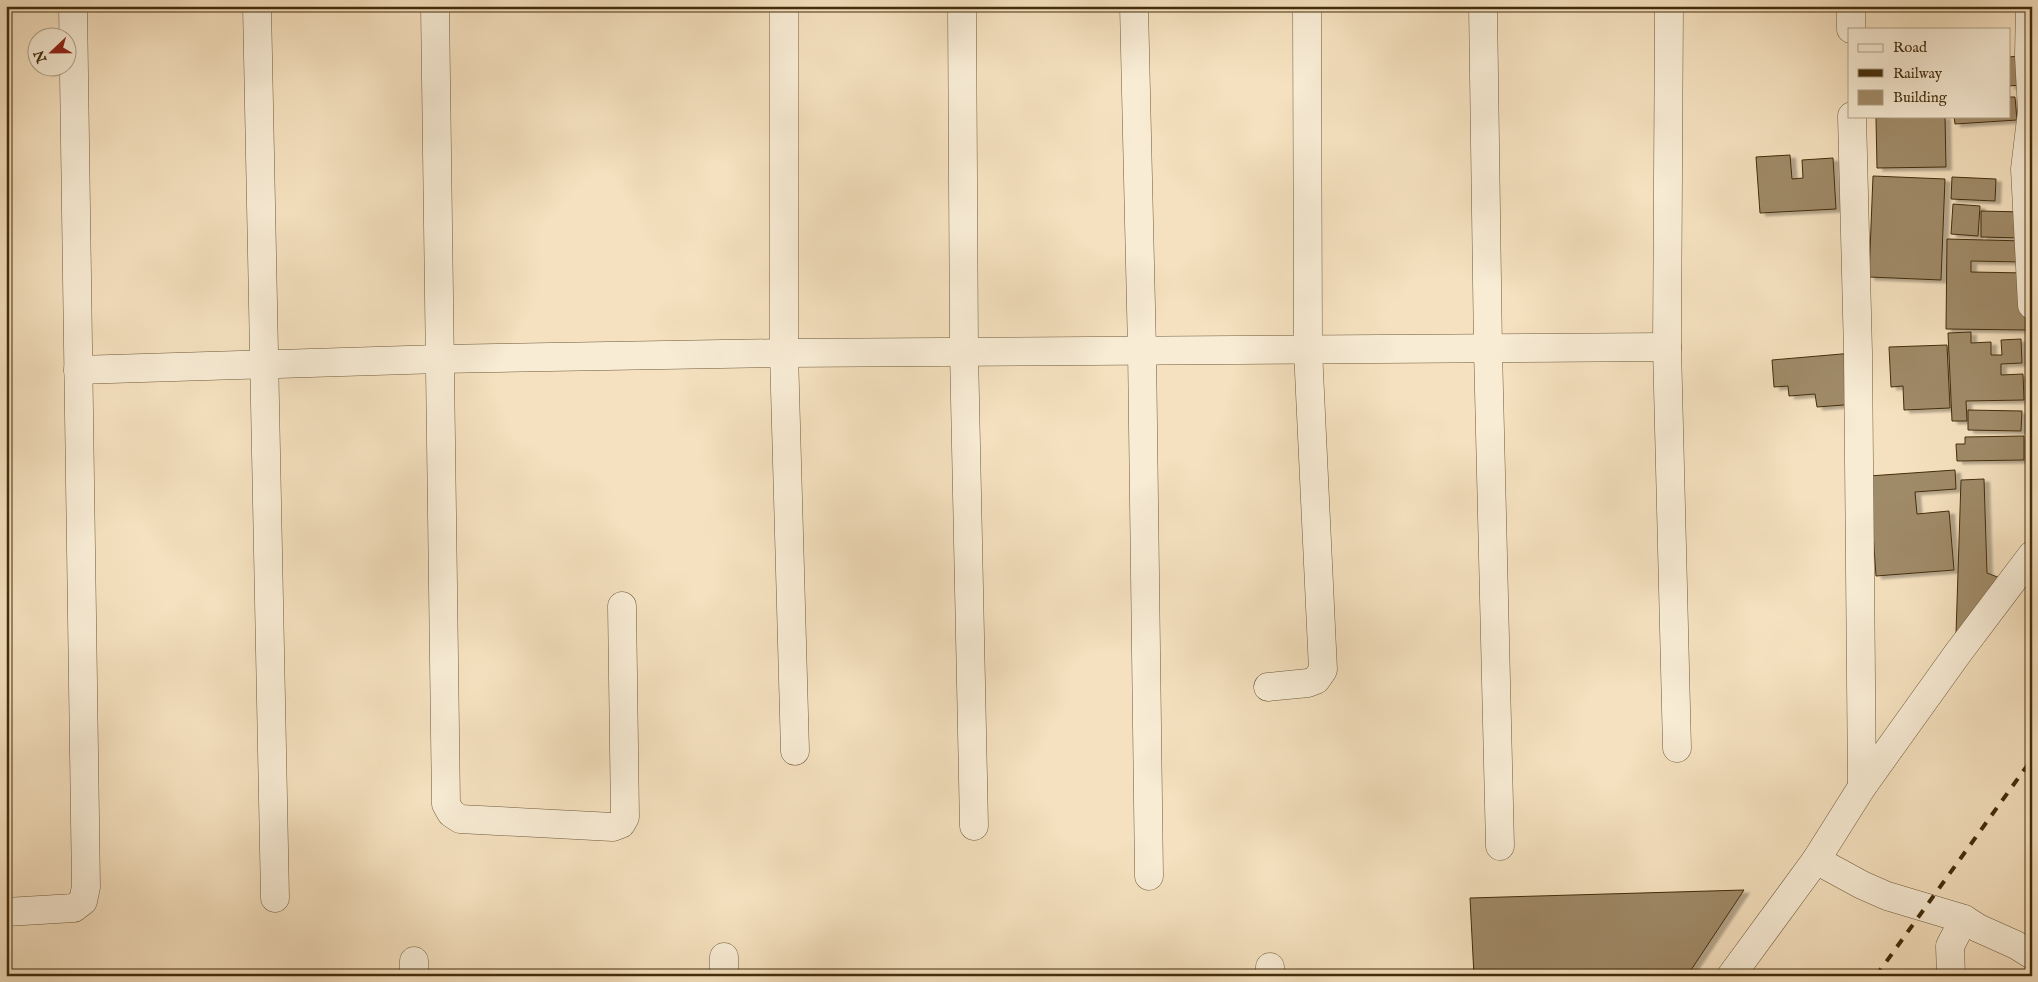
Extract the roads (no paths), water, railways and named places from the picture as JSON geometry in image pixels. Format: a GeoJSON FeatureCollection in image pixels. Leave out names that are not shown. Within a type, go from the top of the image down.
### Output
{"type":"FeatureCollection","features":[{"type":"Feature","properties":{"kind":"street"},"geometry":{"type":"LineString","coordinates":[[6,912],[74,908],[83,901],[86,887],[73,6]]}},
{"type":"Feature","properties":{"kind":"street"},"geometry":{"type":"LineString","coordinates":[[257,6],[275,898]]}},
{"type":"Feature","properties":{"kind":"street"},"geometry":{"type":"LineString","coordinates":[[435,6],[446,804],[452,813],[460,819],[613,827],[621,824],[625,817],[622,606]]}},
{"type":"Feature","properties":{"kind":"street"},"geometry":{"type":"LineString","coordinates":[[784,6],[784,353],[795,751]]}},
{"type":"Feature","properties":{"kind":"street"},"geometry":{"type":"LineString","coordinates":[[962,6],[964,351],[974,826]]}},
{"type":"Feature","properties":{"kind":"street"},"geometry":{"type":"LineString","coordinates":[[1134,6],[1142,350],[1149,876]]}},
{"type":"Feature","properties":{"kind":"street"},"geometry":{"type":"LineString","coordinates":[[1268,687],[1308,683],[1316,680],[1323,670],[1308,350],[1307,6]]}},
{"type":"Feature","properties":{"kind":"street"},"geometry":{"type":"LineString","coordinates":[[1483,6],[1488,348],[1500,846]]}},
{"type":"Feature","properties":{"kind":"street"},"geometry":{"type":"LineString","coordinates":[[1669,6],[1668,347],[1677,748]]}},
{"type":"Feature","properties":{"kind":"street"},"geometry":{"type":"LineString","coordinates":[[1851,6],[1851,28]]}},
{"type":"Feature","properties":{"kind":"street"},"geometry":{"type":"LineString","coordinates":[[2030,6],[2029,56],[2032,111],[2026,169],[2032,305]]}},
{"type":"Feature","properties":{"kind":"street"},"geometry":{"type":"LineString","coordinates":[[1852,118],[1858,352],[1862,787]]}},
{"type":"Feature","properties":{"kind":"street"},"geometry":{"type":"LineString","coordinates":[[78,370],[264,366],[440,359],[784,353],[1668,347]]}},
{"type":"Feature","properties":{"kind":"street"},"geometry":{"type":"LineString","coordinates":[[1731,976],[1816,860],[1862,787],[1958,652],[2032,554]]}},
{"type":"Feature","properties":{"kind":"street"},"geometry":{"type":"LineString","coordinates":[[1816,860],[1887,896],[1964,919],[1978,928],[2016,945],[2032,956]]}},
{"type":"Feature","properties":{"kind":"street"},"geometry":{"type":"LineString","coordinates":[[1951,976],[1950,946],[1964,919]]}},
{"type":"Feature","properties":{"kind":"railway"},"geometry":{"type":"LineString","coordinates":[[1876,976],[2032,759]]}}]}
